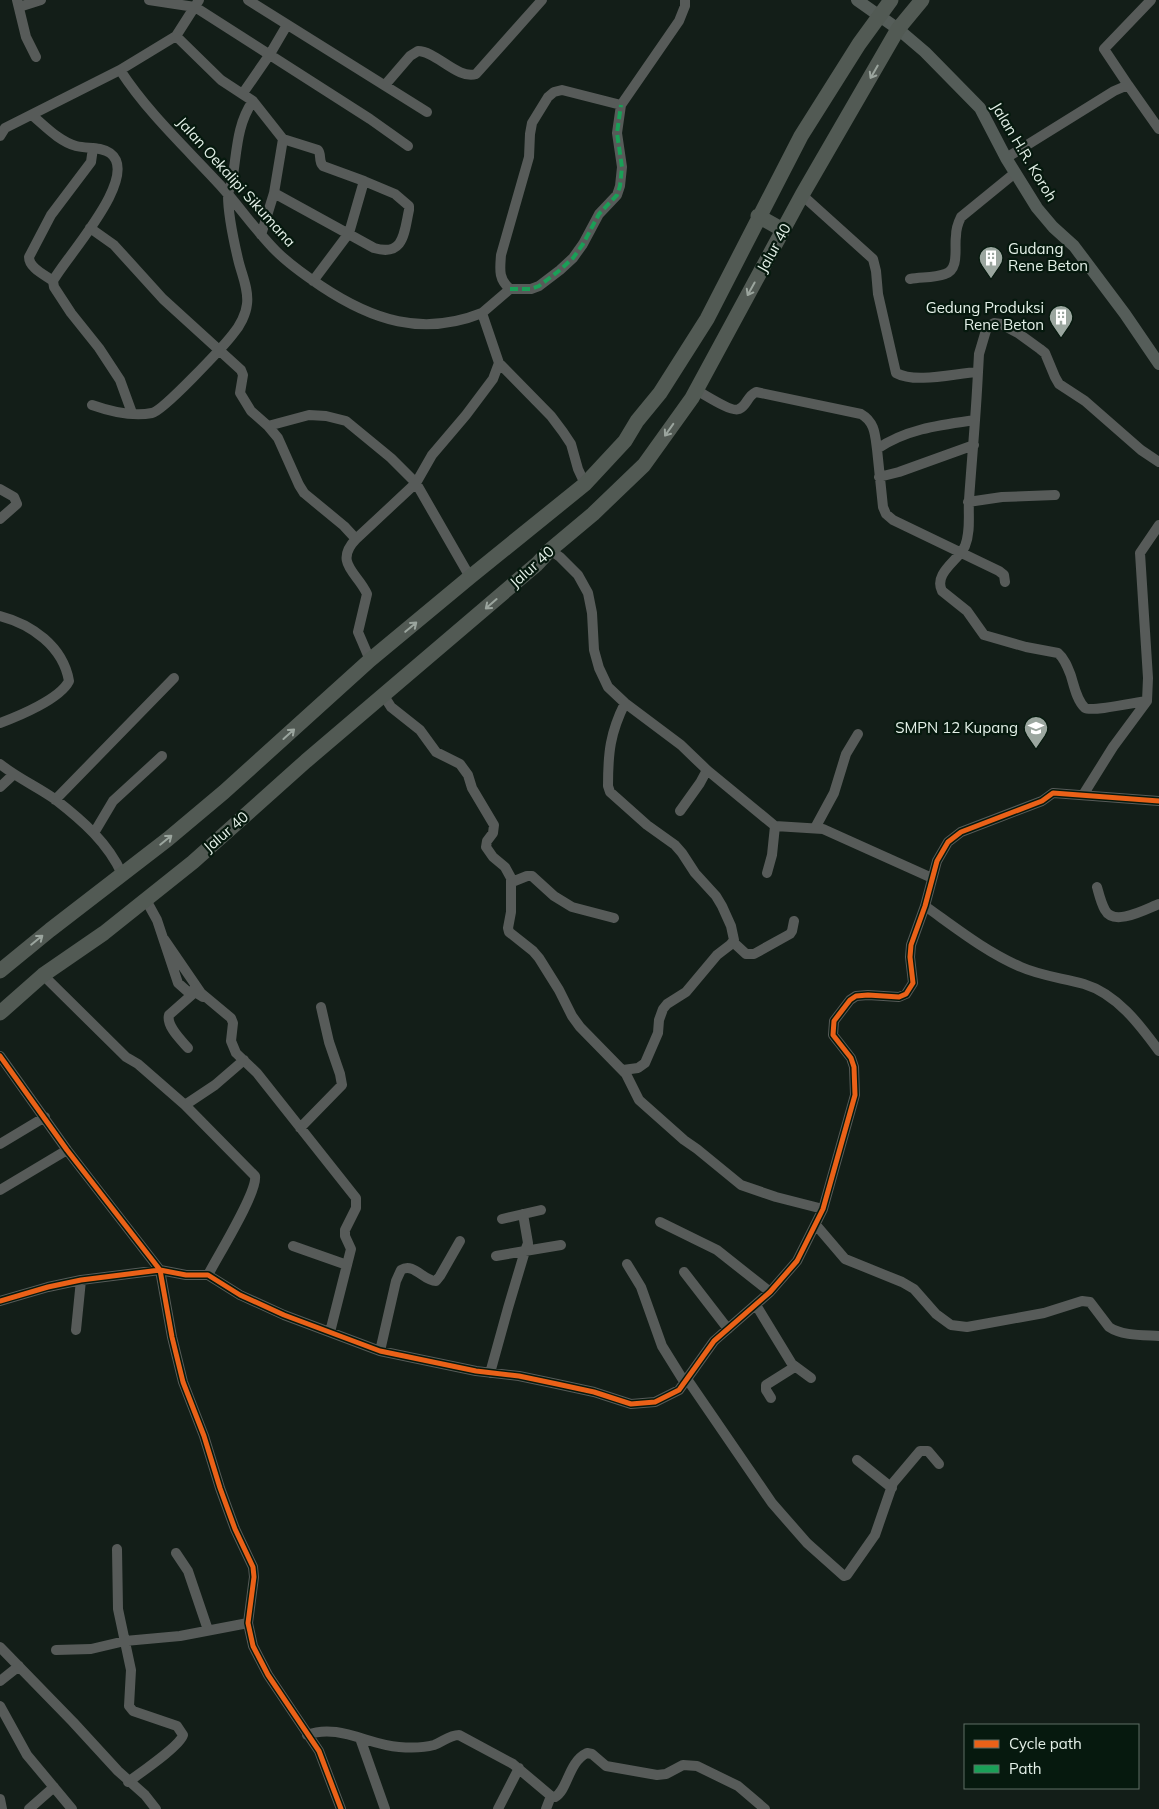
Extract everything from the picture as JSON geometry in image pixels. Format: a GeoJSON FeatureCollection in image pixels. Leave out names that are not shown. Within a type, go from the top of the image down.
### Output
{"type":"FeatureCollection","features":[{"type":"Feature","properties":{"kind":"highway","name":"Jalur 40"},"geometry":{"type":"LineString","coordinates":[[0,971],[224,792],[370,660],[585,484],[624,441],[676,368],[707,319],[758,216],[801,136],[859,44],[891,0]]}},
{"type":"Feature","properties":{"kind":"highway","name":"Jalur 40"},"geometry":{"type":"LineString","coordinates":[[0,1013],[43,975],[104,933],[146,900],[234,826],[306,760],[384,696],[530,570],[644,465],[696,390],[802,195],[898,29],[922,0]]}},
{"type":"Feature","properties":{"kind":"highway"},"geometry":{"type":"LineString","coordinates":[[758,216],[783,230]]}},
{"type":"Feature","properties":{"kind":"main road","name":"Jalan H.R. Koroh"},"geometry":{"type":"LineString","coordinates":[[857,0],[898,29],[925,52],[980,108],[1006,158],[1037,208],[1053,227],[1074,246],[1125,314],[1159,364]]}},
{"type":"Feature","properties":{"kind":"street"},"geometry":{"type":"LineString","coordinates":[[36,58],[26,37],[18,3],[41,0]]}},
{"type":"Feature","properties":{"kind":"street"},"geometry":{"type":"LineString","coordinates":[[149,0],[197,4],[362,113],[408,146]]}},
{"type":"Feature","properties":{"kind":"street"},"geometry":{"type":"LineString","coordinates":[[248,0],[427,112]]}},
{"type":"Feature","properties":{"kind":"street"},"geometry":{"type":"LineString","coordinates":[[384,85],[410,56],[418,52],[427,54],[467,75],[476,74],[542,0]]}},
{"type":"Feature","properties":{"kind":"street"},"geometry":{"type":"LineString","coordinates":[[585,484],[571,444],[563,432],[551,416],[499,363],[482,313],[510,289],[531,289],[540,286],[560,270],[573,258],[599,214],[617,195],[622,168],[617,133],[621,104],[679,20],[685,6],[685,0]]}},
{"type":"Feature","properties":{"kind":"street"},"geometry":{"type":"LineString","coordinates":[[1151,0],[1104,49],[1128,85],[1156,117],[1159,129]]}},
{"type":"Feature","properties":{"kind":"street"},"geometry":{"type":"LineString","coordinates":[[2,130],[33,116],[120,70],[176,36],[197,4]]}},
{"type":"Feature","properties":{"kind":"street"},"geometry":{"type":"LineString","coordinates":[[243,93],[287,25]]}},
{"type":"Feature","properties":{"kind":"street"},"geometry":{"type":"LineString","coordinates":[[176,36],[221,80],[253,101],[283,139],[318,150],[322,166],[395,194],[409,206],[401,243],[396,248],[385,251],[374,248],[274,193]]}},
{"type":"Feature","properties":{"kind":"street","name":"Jalan Oekalipi Sikumana"},"geometry":{"type":"LineString","coordinates":[[120,70],[131,88],[172,136],[228,194],[261,235],[276,251],[313,281],[336,296],[381,318],[406,323],[422,325],[440,324],[468,319],[482,313]]}},
{"type":"Feature","properties":{"kind":"street"},"geometry":{"type":"LineString","coordinates":[[1006,158],[1114,91],[1128,85]]}},
{"type":"Feature","properties":{"kind":"street"},"geometry":{"type":"LineString","coordinates":[[510,289],[501,278],[499,271],[501,255],[529,157],[532,123],[548,96],[562,90],[621,104]]}},
{"type":"Feature","properties":{"kind":"street"},"geometry":{"type":"LineString","coordinates":[[92,405],[103,409],[132,413],[152,413],[161,408],[175,396],[233,334],[241,322],[246,311],[248,298],[238,259],[228,194],[232,182],[235,152],[241,126],[246,110],[253,101]]}},
{"type":"Feature","properties":{"kind":"street"},"geometry":{"type":"LineString","coordinates":[[33,116],[64,142],[78,147],[105,150],[112,154],[117,171],[114,188],[77,249],[53,281],[54,287],[71,313],[99,348],[120,380],[132,413]]}},
{"type":"Feature","properties":{"kind":"street"},"geometry":{"type":"LineString","coordinates":[[261,235],[274,193],[283,139]]}},
{"type":"Feature","properties":{"kind":"street"},"geometry":{"type":"LineString","coordinates":[[53,281],[32,266],[28,261],[29,257],[51,215],[91,162],[93,148]]}},
{"type":"Feature","properties":{"kind":"street"},"geometry":{"type":"LineString","coordinates":[[910,279],[950,272],[956,257],[957,225],[961,217],[1015,173]]}},
{"type":"Feature","properties":{"kind":"street"},"geometry":{"type":"LineString","coordinates":[[313,281],[349,233],[364,181]]}},
{"type":"Feature","properties":{"kind":"street"},"geometry":{"type":"LineString","coordinates":[[802,195],[873,259],[878,294],[896,373],[902,376],[928,377],[978,372]]}},
{"type":"Feature","properties":{"kind":"street"},"geometry":{"type":"LineString","coordinates":[[90,228],[114,245],[163,299],[241,370],[243,375],[240,393],[251,411],[278,438],[293,474],[304,493],[344,526],[356,539]]}},
{"type":"Feature","properties":{"kind":"street"},"geometry":{"type":"LineString","coordinates":[[1146,700],[1114,707],[1089,709],[1085,707],[1078,696],[1065,661],[1058,653],[1017,645],[984,635],[967,611],[942,591],[940,582],[945,571],[962,552],[966,542],[969,521],[968,502],[974,445],[978,372],[980,354],[987,327],[994,323],[1001,324],[1018,332],[1045,353],[1059,384],[1085,402],[1141,450],[1159,462]]}},
{"type":"Feature","properties":{"kind":"street"},"geometry":{"type":"LineString","coordinates":[[370,660],[358,632],[367,592],[346,561],[348,548],[416,484],[432,455],[466,415],[492,378],[499,363]]}},
{"type":"Feature","properties":{"kind":"street"},"geometry":{"type":"LineString","coordinates":[[696,390],[737,410],[741,409],[749,396],[756,392],[861,414],[866,417],[873,427],[883,507],[886,514],[905,528],[962,552],[1000,572],[1004,575],[1005,582]]}},
{"type":"Feature","properties":{"kind":"street"},"geometry":{"type":"LineString","coordinates":[[268,426],[309,415],[326,416],[346,421],[391,458],[416,484],[470,577]]}},
{"type":"Feature","properties":{"kind":"street"},"geometry":{"type":"LineString","coordinates":[[877,449],[889,441],[913,432],[937,425],[974,420]]}},
{"type":"Feature","properties":{"kind":"street"},"geometry":{"type":"LineString","coordinates":[[879,478],[974,445]]}},
{"type":"Feature","properties":{"kind":"street"},"geometry":{"type":"LineString","coordinates":[[0,489],[14,497],[18,504],[0,519]]}},
{"type":"Feature","properties":{"kind":"street"},"geometry":{"type":"LineString","coordinates":[[968,502],[1002,497],[1055,495]]}},
{"type":"Feature","properties":{"kind":"street"},"geometry":{"type":"LineString","coordinates":[[1083,795],[1113,747],[1146,700],[1148,678],[1140,553],[1159,525]]}},
{"type":"Feature","properties":{"kind":"street"},"geometry":{"type":"LineString","coordinates":[[550,550],[578,574],[588,593],[592,613],[594,650],[599,668],[608,686],[625,703],[682,745],[707,770],[775,826],[823,829],[932,878]]}},
{"type":"Feature","properties":{"kind":"street"},"geometry":{"type":"LineString","coordinates":[[0,616],[31,628],[41,635],[61,660],[69,681],[58,693],[36,707],[0,723]]}},
{"type":"Feature","properties":{"kind":"street"},"geometry":{"type":"LineString","coordinates":[[55,800],[174,678]]}},
{"type":"Feature","properties":{"kind":"street"},"geometry":{"type":"LineString","coordinates":[[384,696],[391,707],[420,730],[436,752],[460,764],[468,775],[472,788],[494,825],[493,833],[487,841],[486,847],[488,852],[507,871],[512,882],[510,894],[511,912],[508,928],[510,934],[533,951],[559,990],[572,1016],[580,1027],[623,1070],[635,1095],[652,1113],[684,1140],[742,1185],[776,1197],[823,1209]]}},
{"type":"Feature","properties":{"kind":"street"},"geometry":{"type":"LineString","coordinates":[[625,703],[616,721],[610,743],[608,786],[610,792],[647,825],[675,845],[682,853],[695,873],[716,896],[731,926],[734,942],[746,954],[754,954],[790,934],[794,921]]}},
{"type":"Feature","properties":{"kind":"street"},"geometry":{"type":"LineString","coordinates":[[815,828],[834,793],[846,754],[858,734]]}},
{"type":"Feature","properties":{"kind":"street"},"geometry":{"type":"LineString","coordinates":[[94,833],[113,801],[162,756]]}},
{"type":"Feature","properties":{"kind":"street"},"geometry":{"type":"LineString","coordinates":[[0,764],[55,800],[94,833],[110,851],[122,874]]}},
{"type":"Feature","properties":{"kind":"street"},"geometry":{"type":"LineString","coordinates":[[680,811],[707,770]]}},
{"type":"Feature","properties":{"kind":"street"},"geometry":{"type":"LineString","coordinates":[[0,787],[14,774]]}},
{"type":"Feature","properties":{"kind":"street"},"geometry":{"type":"LineString","coordinates":[[0,1302],[48,1287],[82,1280],[160,1270],[186,1275],[208,1275],[240,1295],[284,1315],[380,1352],[490,1373],[520,1376],[594,1392],[631,1404],[663,1399],[679,1390],[714,1341],[770,1292],[798,1261],[823,1209],[856,1089],[854,1067],[850,1058],[833,1035],[834,1022],[850,1000],[856,996],[899,997],[906,994],[913,983],[910,957],[911,945],[925,906],[936,862],[948,842],[956,835],[1042,800],[1053,793],[1159,801]]}},
{"type":"Feature","properties":{"kind":"street"},"geometry":{"type":"LineString","coordinates":[[767,873],[772,855],[775,826]]}},
{"type":"Feature","properties":{"kind":"street"},"geometry":{"type":"LineString","coordinates":[[512,882],[532,876],[554,896],[572,907],[614,918]]}},
{"type":"Feature","properties":{"kind":"street"},"geometry":{"type":"LineString","coordinates":[[1097,887],[1105,910],[1117,918],[1159,904]]}},
{"type":"Feature","properties":{"kind":"street"},"geometry":{"type":"LineString","coordinates":[[146,900],[157,920],[178,983],[188,991],[196,992],[215,1004]]}},
{"type":"Feature","properties":{"kind":"street"},"geometry":{"type":"LineString","coordinates":[[925,906],[965,935],[1022,968],[1085,985],[1111,998],[1147,1035],[1159,1052]]}},
{"type":"Feature","properties":{"kind":"street"},"geometry":{"type":"LineString","coordinates":[[164,939],[201,993],[231,1018],[233,1023],[231,1041],[236,1053],[257,1074],[356,1198],[356,1208],[345,1230],[345,1236],[351,1249],[330,1332]]}},
{"type":"Feature","properties":{"kind":"street"},"geometry":{"type":"LineString","coordinates":[[623,1070],[638,1068],[645,1063],[658,1033],[659,1020],[663,1009],[667,1004],[686,992],[717,955],[734,942]]}},
{"type":"Feature","properties":{"kind":"street"},"geometry":{"type":"LineString","coordinates":[[43,975],[126,1057],[138,1064],[185,1105],[256,1178],[256,1182],[242,1211],[208,1275]]}},
{"type":"Feature","properties":{"kind":"street"},"geometry":{"type":"LineString","coordinates":[[188,1048],[169,1024],[168,1019],[196,992]]}},
{"type":"Feature","properties":{"kind":"street"},"geometry":{"type":"LineString","coordinates":[[300,1128],[342,1085],[340,1074],[328,1042],[321,1007]]}},
{"type":"Feature","properties":{"kind":"street"},"geometry":{"type":"LineString","coordinates":[[0,1056],[67,1150],[160,1270],[172,1337],[185,1390],[204,1436],[234,1529],[252,1567],[254,1577],[248,1623],[253,1646],[257,1656],[322,1759],[341,1809]]}},
{"type":"Feature","properties":{"kind":"street"},"geometry":{"type":"LineString","coordinates":[[185,1105],[215,1085],[244,1060]]}},
{"type":"Feature","properties":{"kind":"street"},"geometry":{"type":"LineString","coordinates":[[0,1144],[45,1117]]}},
{"type":"Feature","properties":{"kind":"street"},"geometry":{"type":"LineString","coordinates":[[0,1190],[67,1150]]}},
{"type":"Feature","properties":{"kind":"street"},"geometry":{"type":"LineString","coordinates":[[502,1219],[541,1210]]}},
{"type":"Feature","properties":{"kind":"street"},"geometry":{"type":"LineString","coordinates":[[490,1373],[528,1244],[522,1214]]}},
{"type":"Feature","properties":{"kind":"street"},"geometry":{"type":"LineString","coordinates":[[660,1222],[717,1250],[770,1292]]}},
{"type":"Feature","properties":{"kind":"street"},"geometry":{"type":"LineString","coordinates":[[816,1225],[845,1259],[902,1282],[914,1289],[936,1314],[951,1325],[967,1328],[1036,1315],[1084,1300],[1090,1302],[1113,1330],[1159,1336]]}},
{"type":"Feature","properties":{"kind":"street"},"geometry":{"type":"LineString","coordinates":[[380,1352],[396,1281],[401,1270],[410,1268],[430,1281],[436,1281],[460,1241]]}},
{"type":"Feature","properties":{"kind":"street"},"geometry":{"type":"LineString","coordinates":[[496,1256],[561,1245]]}},
{"type":"Feature","properties":{"kind":"street"},"geometry":{"type":"LineString","coordinates":[[293,1246],[347,1265]]}},
{"type":"Feature","properties":{"kind":"street"},"geometry":{"type":"LineString","coordinates":[[627,1264],[641,1287],[662,1346],[686,1381],[772,1503],[807,1543],[844,1576],[847,1575],[875,1535],[893,1483],[920,1450],[928,1450],[939,1464]]}},
{"type":"Feature","properties":{"kind":"street"},"geometry":{"type":"LineString","coordinates":[[684,1272],[728,1329]]}},
{"type":"Feature","properties":{"kind":"street"},"geometry":{"type":"LineString","coordinates":[[76,1330],[82,1280]]}},
{"type":"Feature","properties":{"kind":"street"},"geometry":{"type":"LineString","coordinates":[[756,1305],[792,1364],[810,1378]]}},
{"type":"Feature","properties":{"kind":"street"},"geometry":{"type":"LineString","coordinates":[[771,1398],[766,1390],[766,1385],[793,1368],[792,1364]]}},
{"type":"Feature","properties":{"kind":"street"},"geometry":{"type":"LineString","coordinates":[[857,1460],[892,1488]]}},
{"type":"Feature","properties":{"kind":"street"},"geometry":{"type":"LineString","coordinates":[[118,1549],[118,1609],[131,1670],[128,1702],[130,1708],[133,1711],[176,1726],[183,1735],[182,1739],[168,1752],[128,1782]]}},
{"type":"Feature","properties":{"kind":"street"},"geometry":{"type":"LineString","coordinates":[[176,1553],[191,1579],[208,1630]]}},
{"type":"Feature","properties":{"kind":"street"},"geometry":{"type":"LineString","coordinates":[[56,1650],[91,1649],[125,1640],[180,1636],[248,1623]]}},
{"type":"Feature","properties":{"kind":"street"},"geometry":{"type":"LineString","coordinates":[[0,1647],[128,1782],[140,1790],[156,1809]]}},
{"type":"Feature","properties":{"kind":"street"},"geometry":{"type":"LineString","coordinates":[[0,1681],[19,1666]]}},
{"type":"Feature","properties":{"kind":"street"},"geometry":{"type":"LineString","coordinates":[[0,1706],[27,1755],[72,1809]]}},
{"type":"Feature","properties":{"kind":"street"},"geometry":{"type":"LineString","coordinates":[[307,1735],[315,1732],[335,1732],[382,1745],[398,1747],[422,1747],[441,1742],[451,1736],[459,1735],[519,1768],[550,1796],[555,1797],[559,1795],[569,1772],[582,1756],[587,1753],[592,1754],[606,1766],[656,1776],[666,1774],[686,1764],[697,1766],[738,1786],[765,1809]]}},
{"type":"Feature","properties":{"kind":"street"},"geometry":{"type":"LineString","coordinates":[[360,1738],[385,1809]]}},
{"type":"Feature","properties":{"kind":"street"},"geometry":{"type":"LineString","coordinates":[[498,1809],[519,1768]]}},
{"type":"Feature","properties":{"kind":"street"},"geometry":{"type":"LineString","coordinates":[[29,1809],[54,1787]]}},
{"type":"Feature","properties":{"kind":"street"},"geometry":{"type":"LineString","coordinates":[[546,1809],[550,1796]]}},
{"type":"Feature","properties":{"kind":"street"},"geometry":{"type":"LineString","coordinates":[[0,1799],[2,1809]]}},
{"type":"Feature","properties":{"kind":"marked path"},"geometry":{"type":"LineString","coordinates":[[510,289],[531,289],[539,286],[560,270],[573,258],[599,214],[617,195],[622,167],[617,133],[621,105]]}},
{"type":"Feature","properties":{"kind":"cycle path"},"geometry":{"type":"LineString","coordinates":[[0,1301],[48,1287],[81,1280],[160,1270],[186,1275],[208,1275],[240,1295],[284,1315],[380,1351],[476,1371],[519,1376],[557,1384],[594,1392],[631,1404],[655,1402],[679,1390],[714,1341],[770,1292],[797,1261],[823,1209],[855,1095],[854,1067],[851,1058],[833,1035],[834,1021],[850,1000],[856,996],[899,997],[906,994],[913,983],[910,957],[911,945],[925,906],[937,861],[948,842],[961,832],[1042,801],[1053,793],[1159,801]]}},
{"type":"Feature","properties":{"kind":"cycle path"},"geometry":{"type":"LineString","coordinates":[[0,1056],[67,1150],[160,1270],[172,1337],[183,1382],[204,1436],[235,1529],[253,1567],[254,1577],[248,1623],[253,1646],[268,1675],[319,1751],[341,1809]]}},
{"type":"Feature","properties":{"kind":"place","name":"Gudang Rene Beton"},"geometry":{"type":"Point","coordinates":[991,279]}},
{"type":"Feature","properties":{"kind":"place","name":"Gedung Produksi Rene Beton"},"geometry":{"type":"Point","coordinates":[1061,338]}},
{"type":"Feature","properties":{"kind":"place","name":"SMPN 12 Kupang"},"geometry":{"type":"Point","coordinates":[1036,749]}}]}
